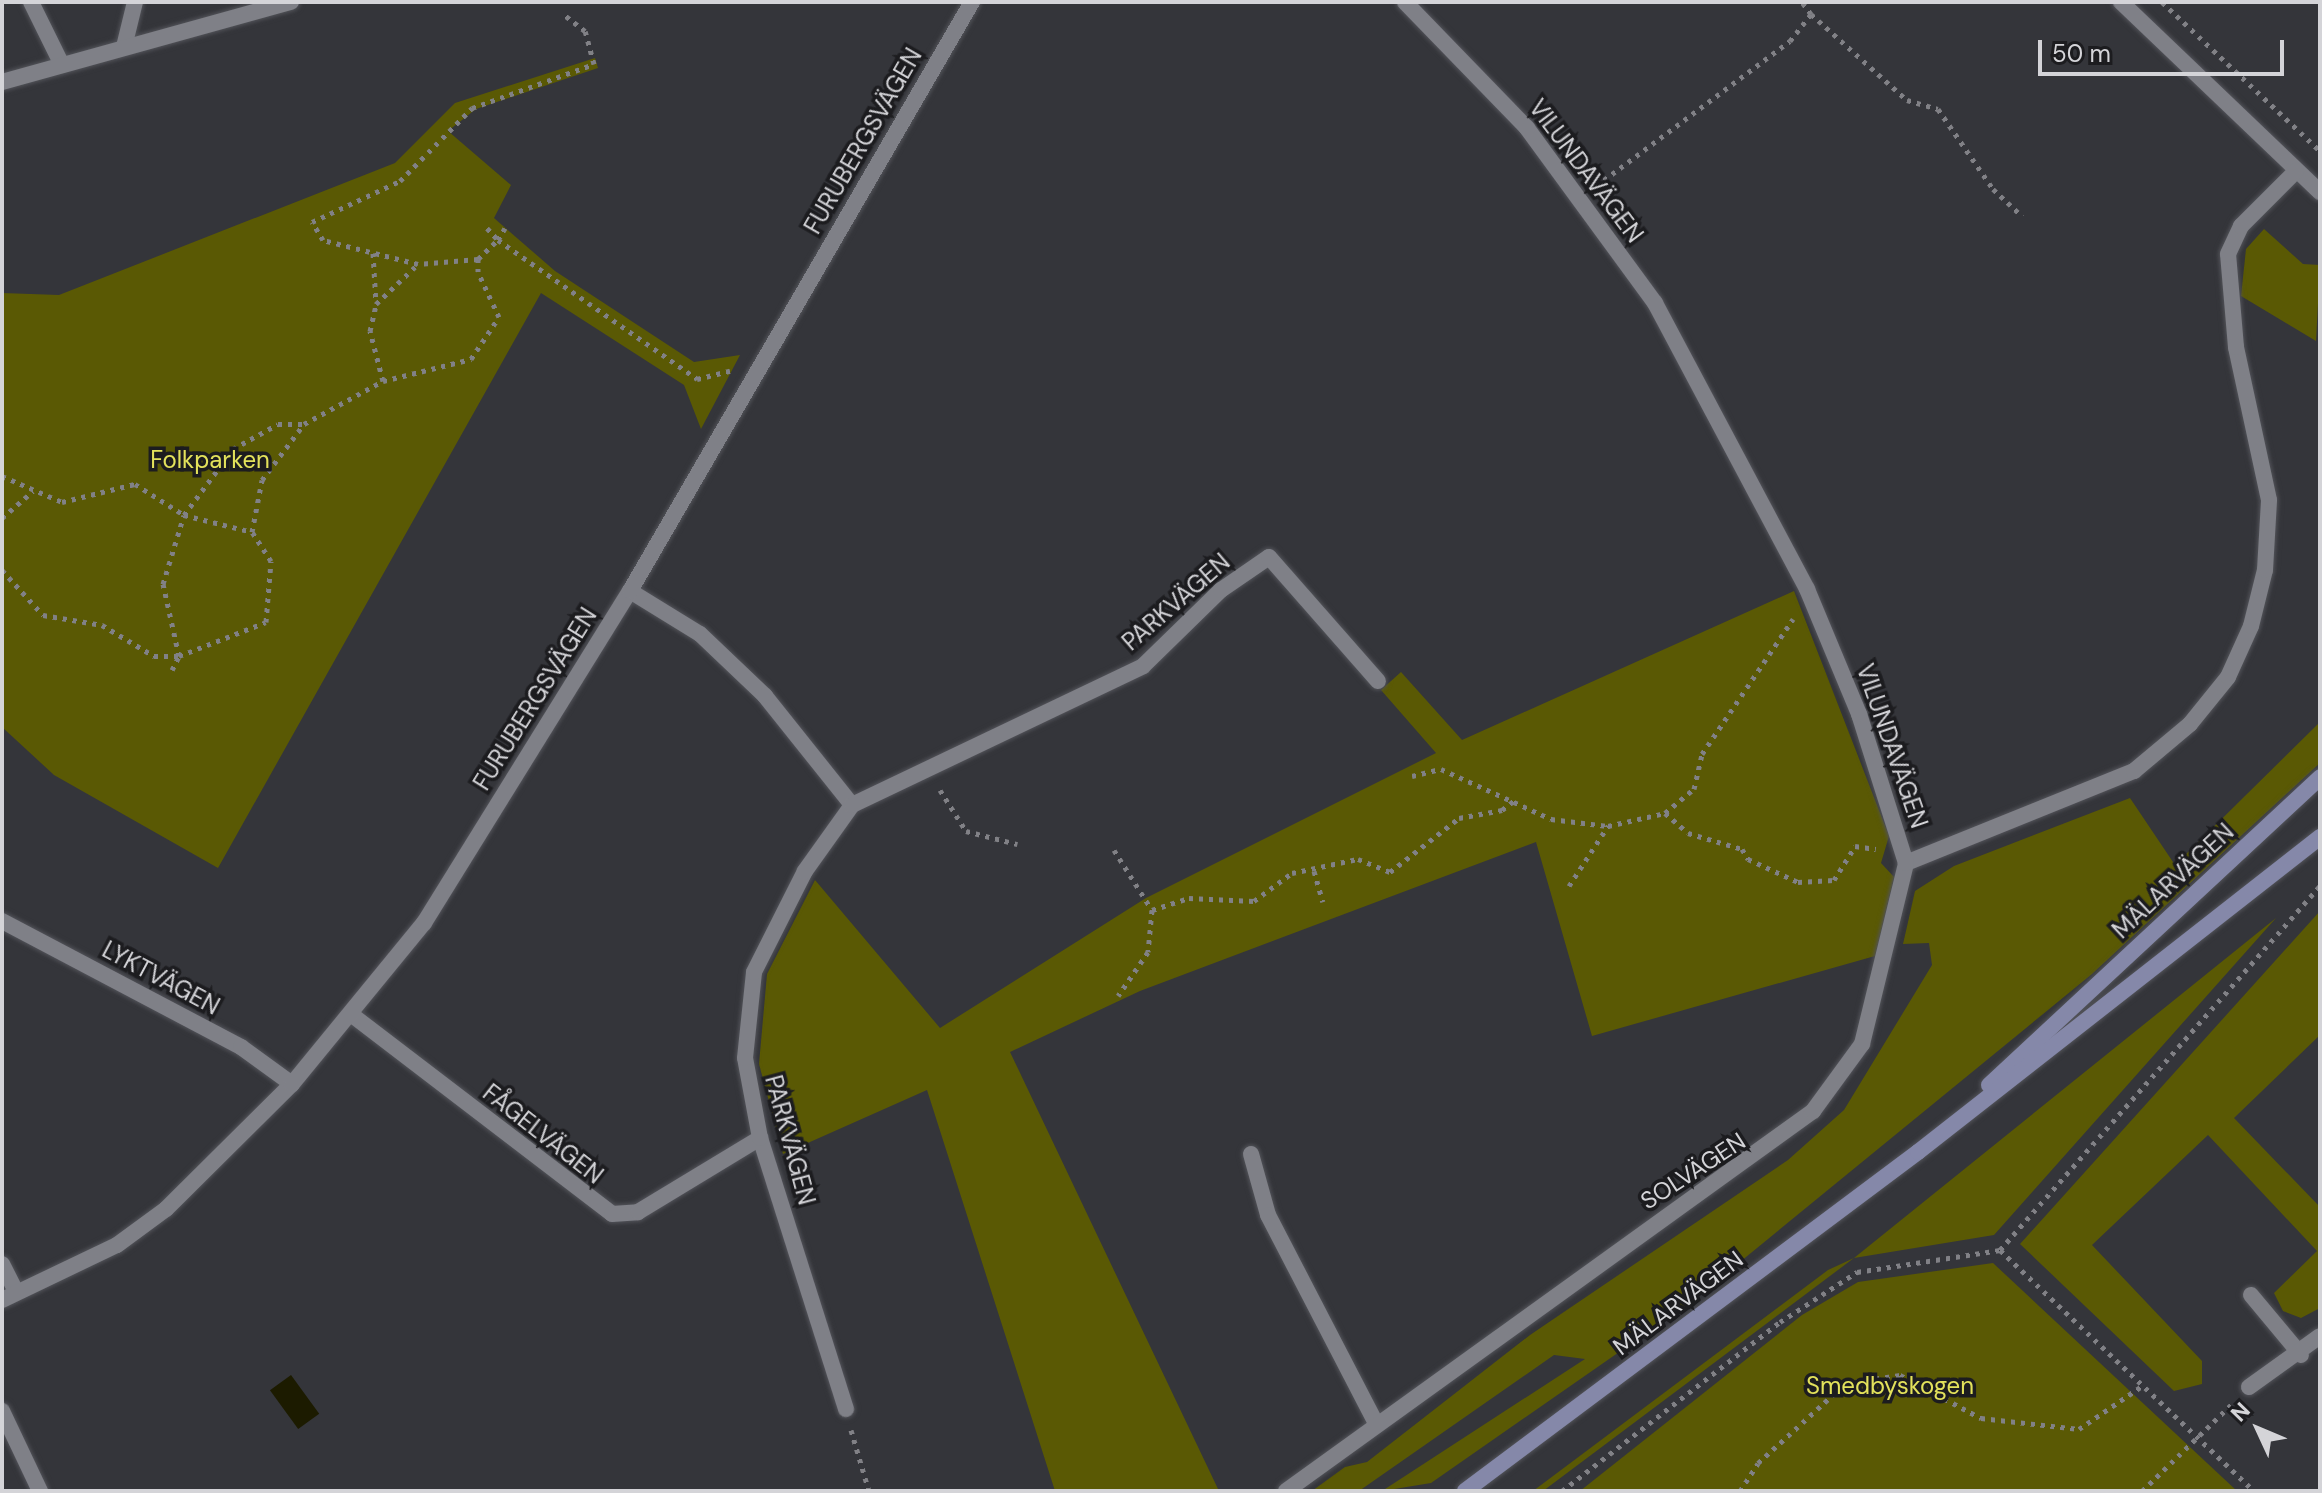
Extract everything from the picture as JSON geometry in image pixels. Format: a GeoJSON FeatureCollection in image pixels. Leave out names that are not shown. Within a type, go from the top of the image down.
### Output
{"type":"FeatureCollection","features":[{"type":"Feature","properties":{"kind":"main road","name":"MÄLARVÄGEN"},"geometry":{"type":"LineString","coordinates":[[1918,1152],[2320,777]]}},
{"type":"Feature","properties":{"kind":"main road","name":"MÄLARVÄGEN"},"geometry":{"type":"LineString","coordinates":[[1465,1491],[1918,1152],[2320,837]]}},
{"type":"Feature","properties":{"kind":"street"},"geometry":{"type":"LineString","coordinates":[[31,2],[62,65]]}},
{"type":"Feature","properties":{"kind":"street"},"geometry":{"type":"LineString","coordinates":[[124,47],[135,2]]}},
{"type":"Feature","properties":{"kind":"street"},"geometry":{"type":"LineString","coordinates":[[2,82],[291,2]]}},
{"type":"Feature","properties":{"kind":"street","name":"FURUBERGSVÄGEN"},"geometry":{"type":"LineString","coordinates":[[9,1296],[117,1245],[166,1209],[292,1084],[352,1015],[424,923],[630,591],[972,2]]}},
{"type":"Feature","properties":{"kind":"street","name":"VILUNDAVÄGEN"},"geometry":{"type":"LineString","coordinates":[[1405,2],[1527,128],[1655,303],[1807,589],[1859,714],[1904,855],[2134,771],[2190,724],[2228,677],[2251,626],[2265,570],[2269,500],[2236,347],[2228,254],[2241,226],[2296,171]]}},
{"type":"Feature","properties":{"kind":"street"},"geometry":{"type":"LineString","coordinates":[[2121,2],[2320,192]]}},
{"type":"Feature","properties":{"kind":"street","name":"PARKVÄGEN"},"geometry":{"type":"LineString","coordinates":[[846,1409],[760,1138],[745,1058],[754,972],[805,871],[852,805],[1143,666],[1221,590],[1269,557],[1378,681]]}},
{"type":"Feature","properties":{"kind":"street"},"geometry":{"type":"LineString","coordinates":[[630,591],[700,634],[765,696],[852,805]]}},
{"type":"Feature","properties":{"kind":"street","name":"SOLVÄGEN"},"geometry":{"type":"LineString","coordinates":[[1286,1491],[1376,1423],[1767,1152],[1813,1111],[1862,1044],[1904,855]]}},
{"type":"Feature","properties":{"kind":"street","name":"LYKTVÄGEN"},"geometry":{"type":"LineString","coordinates":[[2,921],[241,1047],[292,1084]]}},
{"type":"Feature","properties":{"kind":"street","name":"FÅGELVÄGEN"},"geometry":{"type":"LineString","coordinates":[[352,1015],[612,1214],[638,1212],[760,1138]]}},
{"type":"Feature","properties":{"kind":"street"},"geometry":{"type":"LineString","coordinates":[[1251,1154],[1268,1215],[1376,1423]]}},
{"type":"Feature","properties":{"kind":"street"},"geometry":{"type":"LineString","coordinates":[[2,1264],[9,1296]]}},
{"type":"Feature","properties":{"kind":"street"},"geometry":{"type":"LineString","coordinates":[[2251,1295],[2301,1355]]}},
{"type":"Feature","properties":{"kind":"street"},"geometry":{"type":"LineString","coordinates":[[2249,1387],[2301,1355],[2320,1336]]}},
{"type":"Feature","properties":{"kind":"street"},"geometry":{"type":"LineString","coordinates":[[2,1411],[40,1491]]}},
{"type":"Feature","properties":{"kind":"path"},"geometry":{"type":"LineString","coordinates":[[1802,2],[1811,14],[1907,100],[1938,109],[1993,189],[2022,216]]}},
{"type":"Feature","properties":{"kind":"path"},"geometry":{"type":"LineString","coordinates":[[2162,2],[2320,151]]}},
{"type":"Feature","properties":{"kind":"path"},"geometry":{"type":"LineString","coordinates":[[505,228],[498,240],[478,259],[418,264],[323,240],[312,222],[400,181],[472,108],[594,64],[585,31],[563,14]]}},
{"type":"Feature","properties":{"kind":"path"},"geometry":{"type":"LineString","coordinates":[[1596,186],[1790,41],[1811,14]]}},
{"type":"Feature","properties":{"kind":"path"},"geometry":{"type":"LineString","coordinates":[[487,228],[498,240],[697,379],[734,370]]}},
{"type":"Feature","properties":{"kind":"path"},"geometry":{"type":"LineString","coordinates":[[373,253],[376,304],[370,331],[383,381]]}},
{"type":"Feature","properties":{"kind":"path"},"geometry":{"type":"LineString","coordinates":[[252,532],[262,480],[304,424],[383,381],[471,359],[499,317],[478,259]]}},
{"type":"Feature","properties":{"kind":"path"},"geometry":{"type":"LineString","coordinates":[[376,304],[418,264]]}},
{"type":"Feature","properties":{"kind":"path"},"geometry":{"type":"LineString","coordinates":[[172,670],[179,656],[163,584],[184,515],[233,449],[278,424],[304,424]]}},
{"type":"Feature","properties":{"kind":"path"},"geometry":{"type":"LineString","coordinates":[[2,476],[62,502],[135,484],[184,515],[252,532],[271,561],[266,622],[179,656],[154,656],[102,625],[43,615],[2,570]]}},
{"type":"Feature","properties":{"kind":"path"},"geometry":{"type":"LineString","coordinates":[[2,518],[33,490]]}},
{"type":"Feature","properties":{"kind":"path"},"geometry":{"type":"LineString","coordinates":[[1412,776],[1441,769],[1517,798],[1551,819],[1608,826],[1665,813],[1694,789],[1702,754],[1807,589]]}},
{"type":"Feature","properties":{"kind":"path"},"geometry":{"type":"LineString","coordinates":[[1152,910],[1189,898],[1254,901],[1292,873],[1314,871],[1358,859],[1390,872],[1459,818],[1502,810],[1517,798]]}},
{"type":"Feature","properties":{"kind":"path"},"geometry":{"type":"LineString","coordinates":[[948,805],[966,831],[1017,844]]}},
{"type":"Feature","properties":{"kind":"path"},"geometry":{"type":"LineString","coordinates":[[1665,813],[1688,833],[1732,845],[1798,882],[1834,880],[1855,846],[1904,855]]}},
{"type":"Feature","properties":{"kind":"path"},"geometry":{"type":"LineString","coordinates":[[1569,886],[1608,826]]}},
{"type":"Feature","properties":{"kind":"path"},"geometry":{"type":"LineString","coordinates":[[1114,850],[1152,910],[1148,952],[1118,996]]}},
{"type":"Feature","properties":{"kind":"path"},"geometry":{"type":"LineString","coordinates":[[1314,871],[1323,902]]}},
{"type":"Feature","properties":{"kind":"path"},"geometry":{"type":"LineString","coordinates":[[1562,1491],[1780,1322],[1857,1272],[2000,1250],[2320,886]]}},
{"type":"Feature","properties":{"kind":"path"},"geometry":{"type":"LineString","coordinates":[[2000,1250],[2254,1491]]}},
{"type":"Feature","properties":{"kind":"path"},"geometry":{"type":"LineString","coordinates":[[1740,1491],[1758,1463],[1846,1383],[1900,1375],[1981,1418],[2079,1429],[2142,1386]]}},
{"type":"Feature","properties":{"kind":"path"},"geometry":{"type":"LineString","coordinates":[[2142,1491],[2249,1387]]}},
{"type":"Feature","properties":{"kind":"path"},"geometry":{"type":"LineString","coordinates":[[846,1409],[869,1491]]}},
{"type":"Feature","properties":{"kind":"green space","name":"Folkparken"},"geometry":{"type":"Polygon","coordinates":[[[595,58],[598,68],[476,109],[448,131],[511,185],[494,218],[555,271],[694,362],[740,355],[701,429],[684,385],[541,293],[218,868],[54,775],[2,727],[2,293],[59,295],[395,163],[455,103],[595,58]]]}},
{"type":"Feature","properties":{"kind":"green space"},"geometry":{"type":"Polygon","coordinates":[[[2264,229],[2303,264],[2320,265],[2316,341],[2241,296],[2246,249],[2264,229]]]}},
{"type":"Feature","properties":{"kind":"green space"},"geometry":{"type":"Polygon","coordinates":[[[1794,591],[1889,836],[1881,863],[1894,877],[1875,956],[1592,1036],[1536,842],[1140,991],[1010,1052],[1219,1491],[1055,1491],[927,1090],[783,1154],[759,1064],[767,974],[815,880],[940,1028],[1146,898],[1436,753],[1381,690],[1401,672],[1462,740],[1794,591]]]}},
{"type":"Feature","properties":{"kind":"green space"},"geometry":{"type":"Polygon","coordinates":[[[2320,722],[2320,763],[2092,974],[1691,1302],[1431,1483],[1382,1491],[1585,1359],[1554,1355],[1359,1491],[1312,1491],[1345,1467],[1367,1462],[1530,1335],[1788,1160],[1844,1110],[1932,965],[1929,943],[1903,944],[1915,891],[1954,866],[2130,798],[2175,865],[2320,722]]]}},
{"type":"Feature","properties":{"kind":"green space"},"geometry":{"type":"Polygon","coordinates":[[[2320,911],[2320,1035],[2234,1118],[2320,1207],[2320,1308],[2301,1318],[2283,1311],[2274,1293],[2317,1251],[2208,1135],[2092,1245],[2202,1361],[2202,1384],[2174,1391],[2020,1244],[2320,911]]]}},
{"type":"Feature","properties":{"kind":"green space"},"geometry":{"type":"Polygon","coordinates":[[[2276,918],[1994,1235],[1854,1258],[2276,918]]]}},
{"type":"Feature","properties":{"kind":"green space"},"geometry":{"type":"Polygon","coordinates":[[[1854,1258],[1543,1491],[1533,1491],[1828,1270],[1854,1258]]]}},
{"type":"Feature","properties":{"kind":"green space","name":"Smedbyskogen"},"geometry":{"type":"Polygon","coordinates":[[[1993,1263],[2237,1491],[1580,1491],[1802,1315],[1858,1282],[1993,1263]]]}},
{"type":"Feature","properties":{"kind":"shaded area"},"geometry":{"type":"Polygon","coordinates":[[[291,1375],[319,1414],[298,1429],[270,1390],[291,1375]]]}}]}
